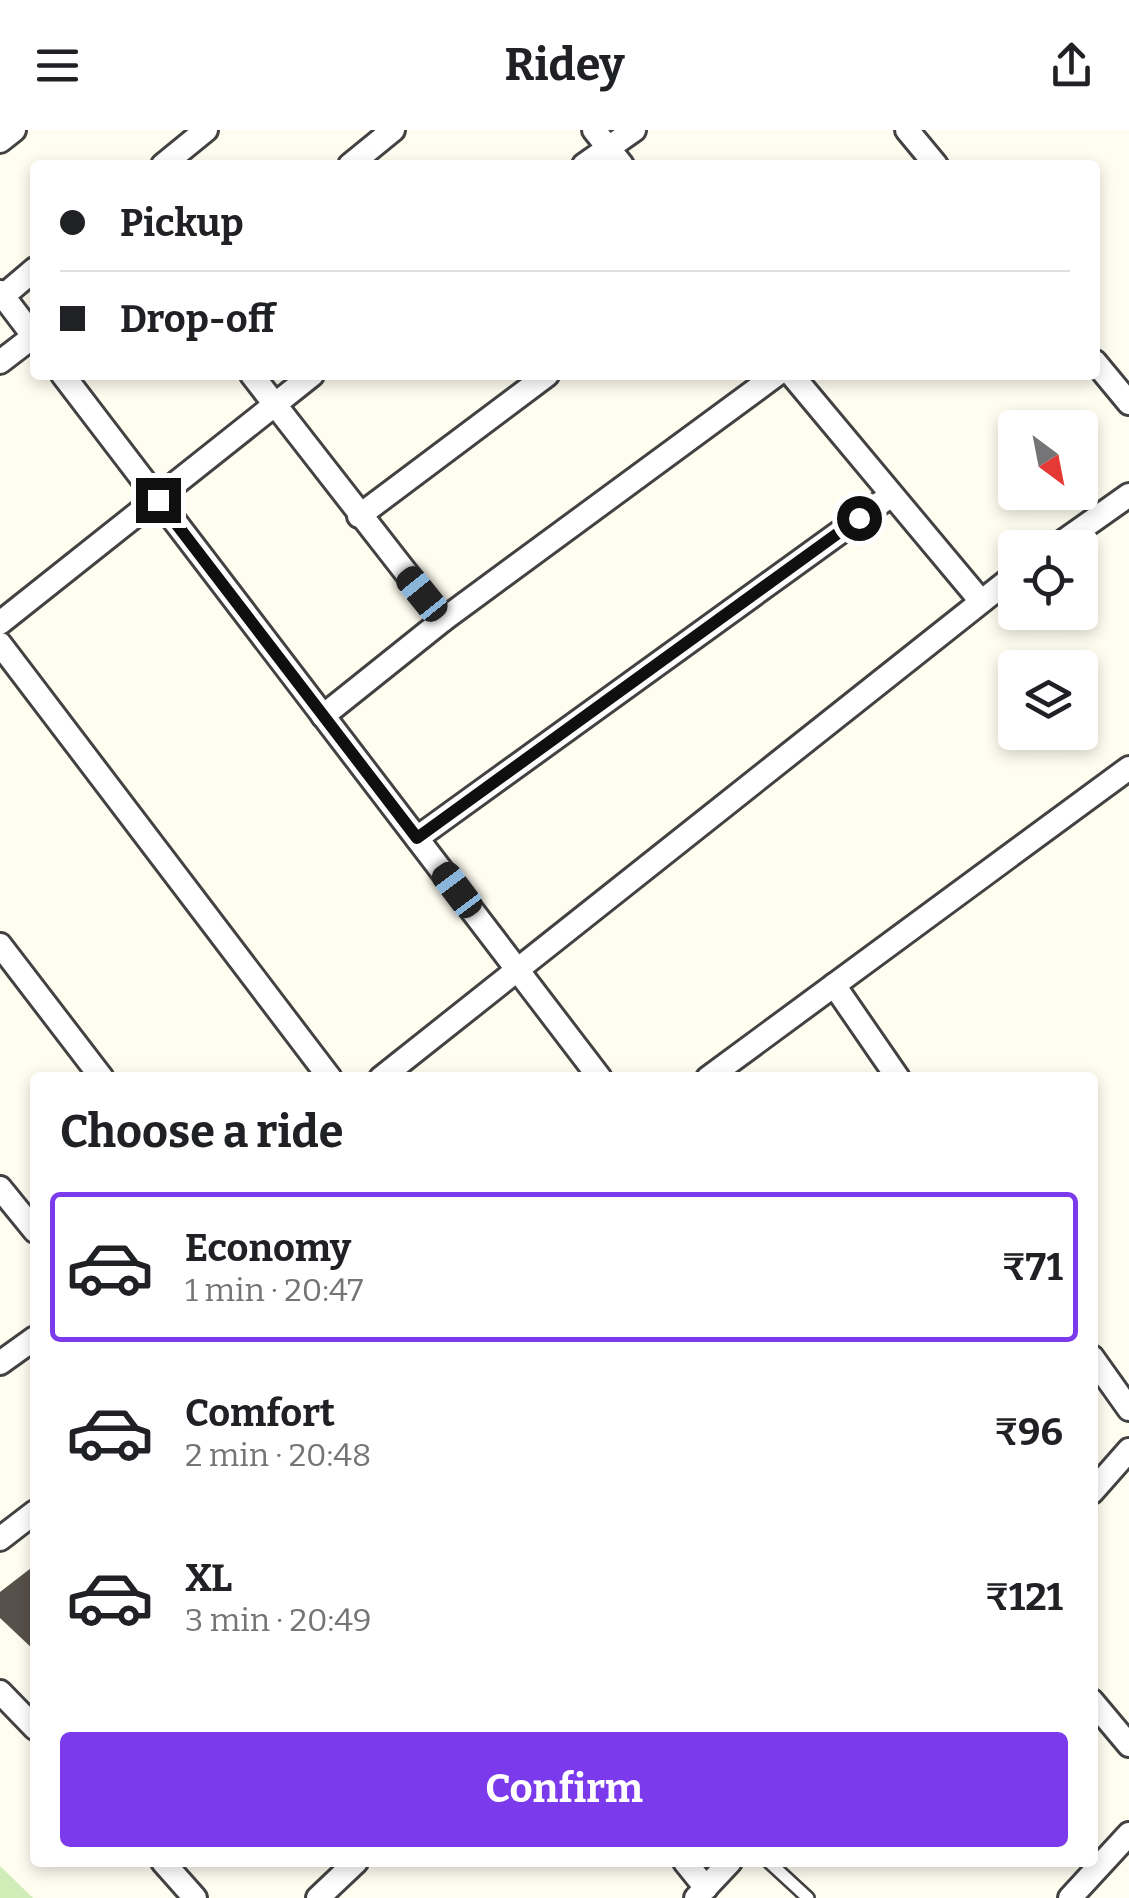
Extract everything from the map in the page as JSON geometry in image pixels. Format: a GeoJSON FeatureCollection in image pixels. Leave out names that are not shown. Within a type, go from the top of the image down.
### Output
{"type":"FeatureCollection","features":[{"type":"Feature","properties":{"kind":"street"},"geometry":{"type":"LineString","coordinates":[[0,141],[14,130]]}},
{"type":"Feature","properties":{"kind":"street"},"geometry":{"type":"LineString","coordinates":[[169,160],[206,130]]}},
{"type":"Feature","properties":{"kind":"street"},"geometry":{"type":"LineString","coordinates":[[356,160],[393,130]]}},
{"type":"Feature","properties":{"kind":"street"},"geometry":{"type":"LineString","coordinates":[[607,147],[634,130]]}},
{"type":"Feature","properties":{"kind":"street"},"geometry":{"type":"LineString","coordinates":[[907,130],[932,160]]}},
{"type":"Feature","properties":{"kind":"street"},"geometry":{"type":"LineString","coordinates":[[30,274],[1,294],[30,332]]}},
{"type":"Feature","properties":{"kind":"street"},"geometry":{"type":"LineString","coordinates":[[0,362],[30,340]]}},
{"type":"Feature","properties":{"kind":"street"},"geometry":{"type":"LineString","coordinates":[[1100,368],[1129,404]]}},
{"type":"Feature","properties":{"kind":"street"},"geometry":{"type":"LineString","coordinates":[[67,380],[595,1072]]}},
{"type":"Feature","properties":{"kind":"street"},"geometry":{"type":"LineString","coordinates":[[256,380],[443,620]]}},
{"type":"Feature","properties":{"kind":"street"},"geometry":{"type":"LineString","coordinates":[[0,623],[306,380]]}},
{"type":"Feature","properties":{"kind":"street"},"geometry":{"type":"LineString","coordinates":[[359,516],[540,380]]}},
{"type":"Feature","properties":{"kind":"street"},"geometry":{"type":"LineString","coordinates":[[323,716],[443,620],[769,380]]}},
{"type":"Feature","properties":{"kind":"street"},"geometry":{"type":"LineString","coordinates":[[796,380],[980,600]]}},
{"type":"Feature","properties":{"kind":"street"},"geometry":{"type":"LineString","coordinates":[[1079,530],[1129,495]]}},
{"type":"Feature","properties":{"kind":"street"},"geometry":{"type":"LineString","coordinates":[[417,838],[890,496]]}},
{"type":"Feature","properties":{"kind":"street"},"geometry":{"type":"LineString","coordinates":[[388,1072],[998,588]]}},
{"type":"Feature","properties":{"kind":"street"},"geometry":{"type":"LineString","coordinates":[[0,644],[325,1072]]}},
{"type":"Feature","properties":{"kind":"street"},"geometry":{"type":"LineString","coordinates":[[716,1072],[1129,768]]}},
{"type":"Feature","properties":{"kind":"street"},"geometry":{"type":"LineString","coordinates":[[0,944],[97,1072]]}},
{"type":"Feature","properties":{"kind":"street"},"geometry":{"type":"LineString","coordinates":[[834,985],[894,1072]]}},
{"type":"Feature","properties":{"kind":"street"},"geometry":{"type":"LineString","coordinates":[[0,1188],[30,1225]]}},
{"type":"Feature","properties":{"kind":"street"},"geometry":{"type":"LineString","coordinates":[[0,1364],[30,1342]]}},
{"type":"Feature","properties":{"kind":"street"},"geometry":{"type":"LineString","coordinates":[[1098,1365],[1129,1409]]}},
{"type":"Feature","properties":{"kind":"street"},"geometry":{"type":"LineString","coordinates":[[1098,1485],[1129,1450]]}},
{"type":"Feature","properties":{"kind":"street"},"geometry":{"type":"LineString","coordinates":[[0,1538],[30,1516]]}},
{"type":"Feature","properties":{"kind":"street"},"geometry":{"type":"LineString","coordinates":[[0,1692],[30,1723]]}},
{"type":"Feature","properties":{"kind":"street"},"geometry":{"type":"LineString","coordinates":[[1098,1708],[1129,1744]]}},
{"type":"Feature","properties":{"kind":"street"},"geometry":{"type":"LineString","coordinates":[[1070,1898],[1129,1834]]}},
{"type":"Feature","properties":{"kind":"street"},"geometry":{"type":"LineString","coordinates":[[168,1867],[196,1898]]}},
{"type":"Feature","properties":{"kind":"street"},"geometry":{"type":"LineString","coordinates":[[318,1898],[351,1867]]}},
{"type":"Feature","properties":{"kind":"street"},"geometry":{"type":"LineString","coordinates":[[688,1867],[701,1893],[725,1867]]}},
{"type":"Feature","properties":{"kind":"lane"},"geometry":{"type":"LineString","coordinates":[[774,1867],[808,1898]]}},
{"type":"Feature","properties":{"kind":"green space"},"geometry":{"type":"Polygon","coordinates":[[[0,1866],[33,1898],[0,1898],[0,1866]]]}},
{"type":"Feature","properties":{"kind":"building"},"geometry":{"type":"Polygon","coordinates":[[[30,1569],[30,1646],[0,1618],[0,1592],[30,1569]]]}},
{"type":"Feature","properties":{"kind":"route"},"geometry":{"type":"LineString","coordinates":[[158,500],[417,838],[859,518]]}}]}
